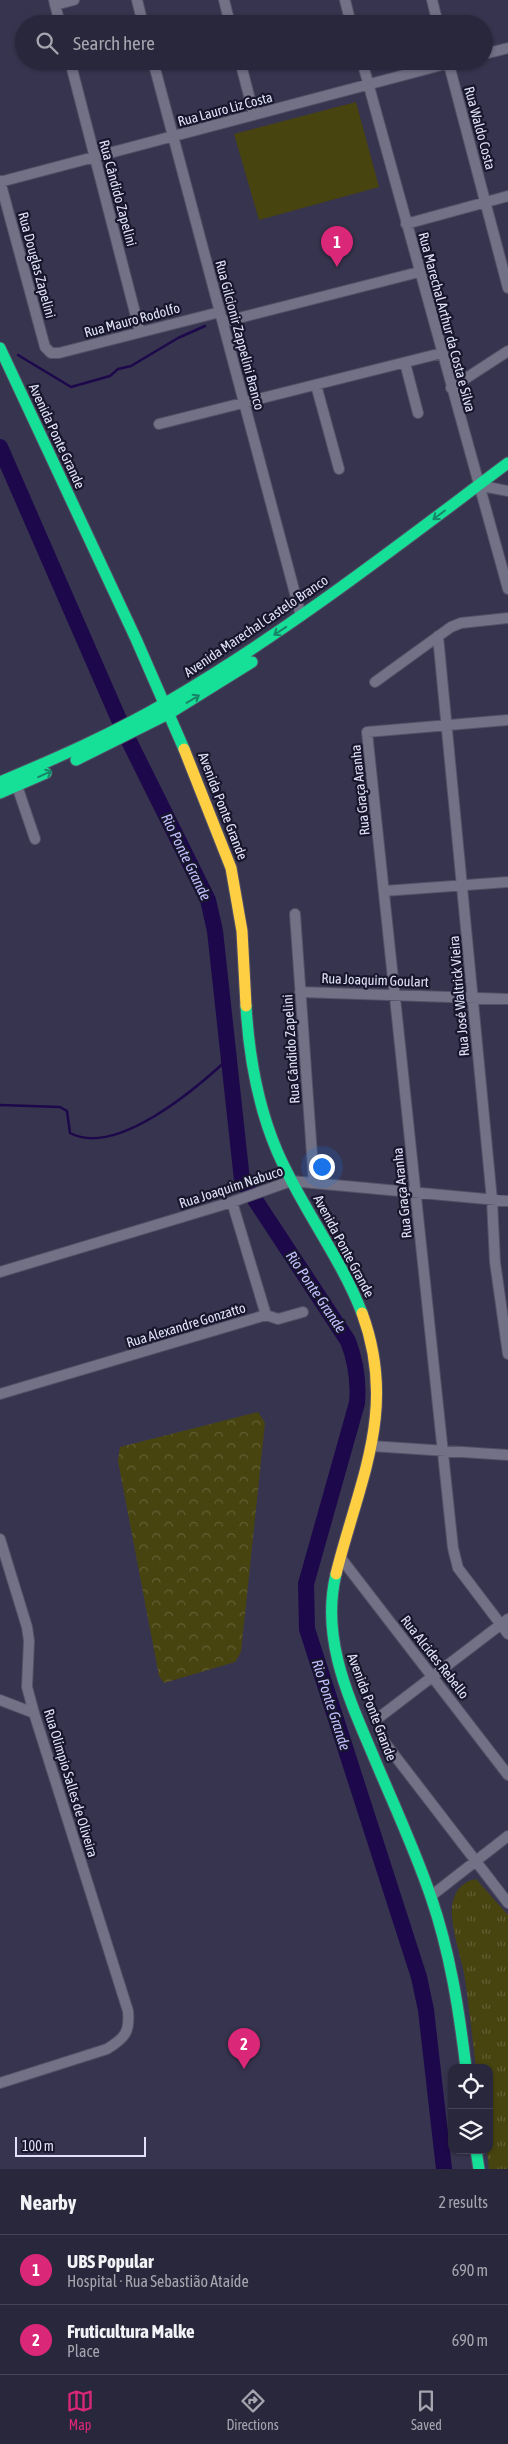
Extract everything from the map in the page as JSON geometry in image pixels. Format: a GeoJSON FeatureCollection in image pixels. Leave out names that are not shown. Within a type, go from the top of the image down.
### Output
{"type":"FeatureCollection","features":[{"type":"Feature","properties":{"kind":"street"},"geometry":{"type":"LineString","coordinates":[[58,15],[54,2],[74,0]]}},
{"type":"Feature","properties":{"kind":"street"},"geometry":{"type":"LineString","coordinates":[[137,0],[141,15]]}},
{"type":"Feature","properties":{"kind":"street"},"geometry":{"type":"LineString","coordinates":[[224,0],[228,15]]}},
{"type":"Feature","properties":{"kind":"street"},"geometry":{"type":"LineString","coordinates":[[345,0],[349,15]]}},
{"type":"Feature","properties":{"kind":"street"},"geometry":{"type":"LineString","coordinates":[[432,0],[436,15]]}},
{"type":"Feature","properties":{"kind":"street"},"geometry":{"type":"LineString","coordinates":[[493,52],[508,48]]}},
{"type":"Feature","properties":{"kind":"street","name":"Rua Cândido Zapelini"},"geometry":{"type":"LineString","coordinates":[[72,70],[140,332]]}},
{"type":"Feature","properties":{"kind":"street","name":"Rua Gilcionir Zappelini Branco"},"geometry":{"type":"LineString","coordinates":[[155,70],[301,616]]}},
{"type":"Feature","properties":{"kind":"street"},"geometry":{"type":"LineString","coordinates":[[242,70],[254,115]]}},
{"type":"Feature","properties":{"kind":"street","name":"Rua Marechal Arthur da Costa e Silva"},"geometry":{"type":"LineString","coordinates":[[364,70],[479,491],[508,589]]}},
{"type":"Feature","properties":{"kind":"street","name":"Rua Lauro Liz Costa"},"geometry":{"type":"LineString","coordinates":[[0,182],[422,70]]}},
{"type":"Feature","properties":{"kind":"street","name":"Rua Waldo Costa"},"geometry":{"type":"LineString","coordinates":[[453,70],[508,288]]}},
{"type":"Feature","properties":{"kind":"street","name":"Rua Douglas Zapelini"},"geometry":{"type":"LineString","coordinates":[[0,182],[45,347],[51,353]]}},
{"type":"Feature","properties":{"kind":"street"},"geometry":{"type":"LineString","coordinates":[[406,224],[508,196]]}},
{"type":"Feature","properties":{"kind":"street"},"geometry":{"type":"LineString","coordinates":[[223,322],[420,272]]}},
{"type":"Feature","properties":{"kind":"street","name":"Rua Mauro Rodolfo"},"geometry":{"type":"LineString","coordinates":[[51,353],[59,353],[220,312]]}},
{"type":"Feature","properties":{"kind":"street","name":"Avenida Ponte Grande"},"geometry":{"type":"LineString","coordinates":[[0,348],[168,708],[221,838],[231,870],[242,927],[247,1023],[254,1088],[266,1124],[291,1181],[351,1289],[368,1331],[376,1359],[379,1390],[377,1416],[371,1446],[332,1590],[330,1607],[331,1632],[336,1658],[354,1710],[431,1896],[451,1964],[465,2064]]}},
{"type":"Feature","properties":{"kind":"street"},"geometry":{"type":"LineString","coordinates":[[451,388],[508,351]]}},
{"type":"Feature","properties":{"kind":"street"},"geometry":{"type":"LineString","coordinates":[[159,424],[442,354]]}},
{"type":"Feature","properties":{"kind":"street"},"geometry":{"type":"LineString","coordinates":[[405,363],[418,413]]}},
{"type":"Feature","properties":{"kind":"street"},"geometry":{"type":"LineString","coordinates":[[316,385],[339,469]]}},
{"type":"Feature","properties":{"kind":"street","name":"Avenida Marechal Castelo Branco"},"geometry":{"type":"LineString","coordinates":[[0,793],[168,708],[300,629],[479,491],[508,463]]}},
{"type":"Feature","properties":{"kind":"street","name":"Avenida Marechal Castelo Branco"},"geometry":{"type":"LineString","coordinates":[[168,708],[479,491],[490,489],[508,476]]}},
{"type":"Feature","properties":{"kind":"street"},"geometry":{"type":"LineString","coordinates":[[490,489],[508,491]]}},
{"type":"Feature","properties":{"kind":"street"},"geometry":{"type":"LineString","coordinates":[[300,629],[301,616]]}},
{"type":"Feature","properties":{"kind":"street"},"geometry":{"type":"LineString","coordinates":[[375,682],[438,636],[461,623],[508,618]]}},
{"type":"Feature","properties":{"kind":"street","name":"Rua José Waltrick Vieira"},"geometry":{"type":"LineString","coordinates":[[438,636],[492,1200],[495,1262],[508,1354]]}},
{"type":"Feature","properties":{"kind":"street"},"geometry":{"type":"LineString","coordinates":[[447,725],[508,720]]}},
{"type":"Feature","properties":{"kind":"street","name":"Rua Graça Aranha"},"geometry":{"type":"LineString","coordinates":[[447,725],[367,732],[455,1559],[465,1577],[504,1622],[508,1634]]}},
{"type":"Feature","properties":{"kind":"street","name":"Avenida Marechal Castelo Branco"},"geometry":{"type":"LineString","coordinates":[[0,782],[115,735]]}},
{"type":"Feature","properties":{"kind":"street"},"geometry":{"type":"LineString","coordinates":[[17,786],[35,839]]}},
{"type":"Feature","properties":{"kind":"street"},"geometry":{"type":"LineString","coordinates":[[384,891],[508,882]]}},
{"type":"Feature","properties":{"kind":"street","name":"Rua Cândido Zapelini"},"geometry":{"type":"LineString","coordinates":[[295,914],[314,1183]]}},
{"type":"Feature","properties":{"kind":"street","name":"Rua Joaquim Goulart"},"geometry":{"type":"LineString","coordinates":[[300,992],[508,999]]}},
{"type":"Feature","properties":{"kind":"street","name":"Rua Joaquim Nabuco"},"geometry":{"type":"LineString","coordinates":[[0,1272],[232,1202],[291,1181],[508,1202]]}},
{"type":"Feature","properties":{"kind":"street","name":"Rua Alexandre Gonzatto"},"geometry":{"type":"LineString","coordinates":[[0,1394],[266,1316],[232,1202]]}},
{"type":"Feature","properties":{"kind":"street"},"geometry":{"type":"LineString","coordinates":[[266,1316],[278,1319],[302,1312]]}},
{"type":"Feature","properties":{"kind":"street"},"geometry":{"type":"LineString","coordinates":[[371,1446],[508,1455]]}},
{"type":"Feature","properties":{"kind":"street","name":"Rua Olímpio Salles de Oliveira"},"geometry":{"type":"LineString","coordinates":[[0,1539],[27,1627],[29,1648],[28,1686],[34,1713],[128,2011],[129,2024],[126,2033],[119,2041],[107,2049],[0,2083]]}},
{"type":"Feature","properties":{"kind":"street","name":"Rua Alcides Rebello"},"geometry":{"type":"LineString","coordinates":[[340,1557],[508,1774]]}},
{"type":"Feature","properties":{"kind":"street"},"geometry":{"type":"LineString","coordinates":[[377,1720],[504,1622]]}},
{"type":"Feature","properties":{"kind":"street"},"geometry":{"type":"LineString","coordinates":[[0,1700],[34,1713]]}},
{"type":"Feature","properties":{"kind":"street"},"geometry":{"type":"LineString","coordinates":[[382,1739],[508,1903]]}},
{"type":"Feature","properties":{"kind":"street"},"geometry":{"type":"LineString","coordinates":[[431,1896],[508,1836]]}},
{"type":"Feature","properties":{"kind":"street"},"geometry":{"type":"LineString","coordinates":[[477,2154],[479,2169]]}},
{"type":"Feature","properties":{"kind":"green space"},"geometry":{"type":"Polygon","coordinates":[[[356,102],[379,187],[259,220],[234,134],[356,102]]]}},
{"type":"Feature","properties":{"kind":"green space"},"geometry":{"type":"Polygon","coordinates":[[[258,1412],[265,1423],[241,1652],[235,1662],[164,1683],[159,1676],[118,1461],[120,1447],[258,1412]]]}},
{"type":"Feature","properties":{"kind":"green space"},"geometry":{"type":"Polygon","coordinates":[[[476,1879],[508,1915],[508,2169],[489,2169],[487,2154],[493,2154],[493,2064],[476,2064],[464,1973],[452,1917],[453,1901],[456,1893],[461,1886],[476,1879]]]}},
{"type":"Feature","properties":{"kind":"waterway"},"geometry":{"type":"LineString","coordinates":[[18,355],[71,387],[110,376],[118,369],[131,366],[178,338],[205,326]]}},
{"type":"Feature","properties":{"kind":"waterway","name":"Rio Ponte Grande"},"geometry":{"type":"LineString","coordinates":[[0,447],[124,731],[208,900],[215,931],[242,1180],[348,1341],[353,1356],[358,1387],[357,1403],[306,1584],[307,1629],[419,1977],[426,2010],[444,2169]]}},
{"type":"Feature","properties":{"kind":"waterway"},"geometry":{"type":"LineString","coordinates":[[0,1105],[60,1107],[67,1111],[70,1133],[89,1138],[110,1136],[132,1128],[155,1116],[198,1085],[229,1058]]}},
{"type":"Feature","properties":{"kind":"traffic: fast"},"geometry":{"type":"LineString","coordinates":[[0,348],[136,639],[184,749]]}},
{"type":"Feature","properties":{"kind":"traffic: fast"},"geometry":{"type":"LineString","coordinates":[[0,782],[106,735],[212,675],[298,618],[508,463]]}},
{"type":"Feature","properties":{"kind":"traffic: fast"},"geometry":{"type":"LineString","coordinates":[[76,760],[170,713],[252,662]]}},
{"type":"Feature","properties":{"kind":"traffic: fast"},"geometry":{"type":"LineString","coordinates":[[0,793],[46,773]]}},
{"type":"Feature","properties":{"kind":"traffic: fast"},"geometry":{"type":"LineString","coordinates":[[246,1006],[249,1044],[255,1080],[270,1133],[297,1192],[343,1272],[362,1313]]}},
{"type":"Feature","properties":{"kind":"traffic: fast"},"geometry":{"type":"LineString","coordinates":[[336,1574],[332,1598],[332,1622],[340,1669],[356,1715],[418,1862],[438,1918],[453,1981],[465,2064]]}},
{"type":"Feature","properties":{"kind":"traffic: fast"},"geometry":{"type":"LineString","coordinates":[[477,2154],[479,2169]]}},
{"type":"Feature","properties":{"kind":"traffic: slow"},"geometry":{"type":"LineString","coordinates":[[184,749],[231,868],[242,931],[246,1006]]}},
{"type":"Feature","properties":{"kind":"traffic: slow"},"geometry":{"type":"LineString","coordinates":[[336,1574],[364,1476],[376,1414],[376,1382],[372,1348],[362,1313]]}},
{"type":"Feature","properties":{"kind":"place","name":"UBS Popular"},"geometry":{"type":"Point","coordinates":[337,267]}},
{"type":"Feature","properties":{"kind":"place","name":"Fruticultura Malke"},"geometry":{"type":"Point","coordinates":[244,2069]}}]}
